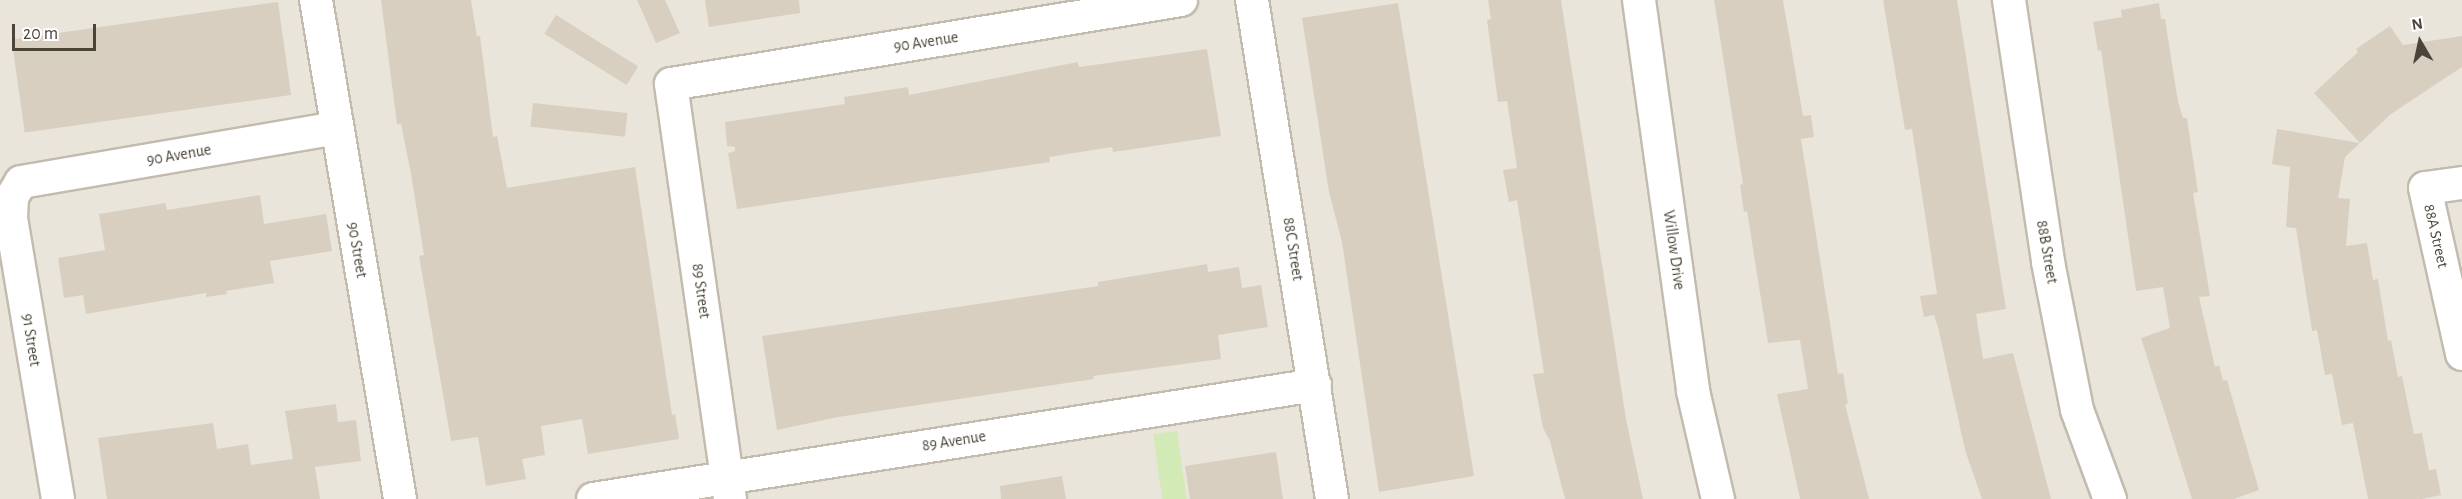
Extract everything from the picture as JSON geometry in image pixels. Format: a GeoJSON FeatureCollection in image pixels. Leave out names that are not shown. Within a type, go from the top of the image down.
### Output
{"type":"FeatureCollection","features":[{"type":"Feature","properties":{"kind":"street","name":"90 Street"},"geometry":{"type":"LineString","coordinates":[[316,0],[400,499]]}},
{"type":"Feature","properties":{"kind":"street","name":"90 Avenue"},"geometry":{"type":"LineString","coordinates":[[671,84],[1181,0]]}},
{"type":"Feature","properties":{"kind":"street","name":"88C Street"},"geometry":{"type":"LineString","coordinates":[[1252,0],[1332,499]]}},
{"type":"Feature","properties":{"kind":"street","name":"Willow Drive"},"geometry":{"type":"LineString","coordinates":[[1639,0],[1694,392],[1718,499]]}},
{"type":"Feature","properties":{"kind":"street","name":"88B Street"},"geometry":{"type":"LineString","coordinates":[[2008,0],[2048,262],[2077,410],[2110,499]]}},
{"type":"Feature","properties":{"kind":"street","name":"89 Street"},"geometry":{"type":"LineString","coordinates":[[671,84],[729,488]]}},
{"type":"Feature","properties":{"kind":"street","name":"90 Avenue"},"geometry":{"type":"LineString","coordinates":[[21,182],[336,128]]}},
{"type":"Feature","properties":{"kind":"street","name":"91 Street"},"geometry":{"type":"LineString","coordinates":[[21,182],[12,198],[11,217],[58,499]]}},
{"type":"Feature","properties":{"kind":"street","name":"88A Street"},"geometry":{"type":"LineString","coordinates":[[2462,183],[2425,188],[2462,354]]}},
{"type":"Feature","properties":{"kind":"street","name":"89 Avenue"},"geometry":{"type":"LineString","coordinates":[[593,499],[729,488],[1315,385]]}},
{"type":"Feature","properties":{"kind":"shaded area"},"geometry":{"type":"Polygon","coordinates":[[[0,0],[2462,0],[2462,499],[0,499],[0,0]]]}},
{"type":"Feature","properties":{"kind":"green space"},"geometry":{"type":"Polygon","coordinates":[[[1177,431],[1187,499],[1162,499],[1153,434],[1177,431]]]}},
{"type":"Feature","properties":{"kind":"building"},"geometry":{"type":"Polygon","coordinates":[[[381,0],[471,0],[477,36],[480,36],[493,137],[497,136],[507,188],[635,167],[672,415],[675,414],[679,439],[588,454],[582,419],[541,426],[545,455],[522,459],[526,479],[486,486],[478,437],[451,441],[419,256],[424,255],[411,174],[401,124],[397,124],[381,0]]]}},
{"type":"Feature","properties":{"kind":"building"},"geometry":{"type":"Polygon","coordinates":[[[637,0],[665,0],[680,33],[656,43],[637,0]]]}},
{"type":"Feature","properties":{"kind":"building"},"geometry":{"type":"Polygon","coordinates":[[[705,0],[799,0],[800,13],[709,27],[705,0]]]}},
{"type":"Feature","properties":{"kind":"building"},"geometry":{"type":"Polygon","coordinates":[[[1488,0],[1561,0],[1626,419],[1643,499],[1565,499],[1550,441],[1543,428],[1533,374],[1544,373],[1517,200],[1509,202],[1503,170],[1517,168],[1507,101],[1498,102],[1487,20],[1491,19],[1488,0]]]}},
{"type":"Feature","properties":{"kind":"building"},"geometry":{"type":"Polygon","coordinates":[[[1714,0],[1783,0],[1803,116],[1811,115],[1814,137],[1801,139],[1838,374],[1843,373],[1848,404],[1845,404],[1869,499],[1800,499],[1777,394],[1808,389],[1800,340],[1768,343],[1747,211],[1744,212],[1740,185],[1743,184],[1714,0]]]}},
{"type":"Feature","properties":{"kind":"building"},"geometry":{"type":"Polygon","coordinates":[[[1883,0],[1957,0],[2006,309],[1976,314],[1983,359],[2013,353],[2051,499],[1982,499],[1965,450],[1938,327],[1934,315],[1924,317],[1920,296],[1937,294],[1912,129],[1905,130],[1883,0]]]}},
{"type":"Feature","properties":{"kind":"building"},"geometry":{"type":"Polygon","coordinates":[[[278,2],[291,95],[25,133],[12,39],[278,2]]]}},
{"type":"Feature","properties":{"kind":"building"},"geometry":{"type":"Polygon","coordinates":[[[1398,3],[1474,476],[1379,492],[1342,242],[1329,192],[1302,18],[1398,3]]]}},
{"type":"Feature","properties":{"kind":"building"},"geometry":{"type":"Polygon","coordinates":[[[2159,3],[2161,19],[2165,19],[2178,102],[2183,118],[2187,118],[2198,192],[2193,193],[2210,296],[2199,297],[2215,367],[2219,365],[2223,381],[2227,380],[2259,490],[2234,499],[2192,499],[2141,338],[2170,328],[2163,287],[2136,291],[2101,50],[2098,51],[2093,22],[2122,17],[2121,10],[2159,3]]]}},
{"type":"Feature","properties":{"kind":"building"},"geometry":{"type":"Polygon","coordinates":[[[556,15],[638,66],[627,85],[544,34],[556,15]]]}},
{"type":"Feature","properties":{"kind":"building"},"geometry":{"type":"Polygon","coordinates":[[[2390,26],[2403,45],[2462,36],[2462,67],[2391,114],[2360,143],[2314,93],[2358,52],[2356,49],[2390,26]]]}},
{"type":"Feature","properties":{"kind":"building"},"geometry":{"type":"Polygon","coordinates":[[[1207,49],[1221,136],[1113,152],[1112,147],[1049,157],[1050,162],[737,209],[728,153],[735,151],[735,147],[727,146],[725,122],[845,104],[844,97],[908,87],[909,95],[1078,62],[1079,67],[1207,49]]]}},
{"type":"Feature","properties":{"kind":"building"},"geometry":{"type":"Polygon","coordinates":[[[533,103],[627,113],[625,137],[530,127],[533,103]]]}},
{"type":"Feature","properties":{"kind":"building"},"geometry":{"type":"Polygon","coordinates":[[[2277,129],[2360,143],[2345,157],[2338,198],[2350,199],[2346,246],[2367,243],[2373,280],[2378,279],[2388,341],[2391,340],[2398,377],[2402,376],[2414,434],[2422,433],[2429,470],[2436,469],[2441,495],[2422,499],[2368,499],[2353,423],[2342,425],[2332,374],[2325,375],[2317,330],[2312,331],[2296,228],[2286,227],[2290,167],[2272,164],[2277,129]]]}},
{"type":"Feature","properties":{"kind":"building"},"geometry":{"type":"Polygon","coordinates":[[[260,195],[264,224],[326,214],[332,251],[270,261],[274,283],[226,291],[227,294],[206,297],[206,293],[86,314],[83,295],[64,298],[58,258],[105,250],[99,214],[165,203],[167,210],[260,195]]]}},
{"type":"Feature","properties":{"kind":"building"},"geometry":{"type":"Polygon","coordinates":[[[1207,264],[1208,272],[1239,267],[1242,288],[1261,285],[1268,327],[1218,335],[1221,359],[1093,376],[1094,379],[838,417],[777,430],[762,336],[1098,286],[1098,282],[1207,264]]]}},
{"type":"Feature","properties":{"kind":"building"},"geometry":{"type":"Polygon","coordinates":[[[336,404],[338,422],[356,420],[361,461],[315,467],[320,499],[107,499],[98,438],[213,423],[217,449],[248,444],[251,465],[293,459],[285,411],[336,404]]]}},
{"type":"Feature","properties":{"kind":"building"},"geometry":{"type":"Polygon","coordinates":[[[1276,452],[1283,499],[1190,499],[1185,466],[1276,452]]]}},
{"type":"Feature","properties":{"kind":"building"},"geometry":{"type":"Polygon","coordinates":[[[1062,476],[1066,499],[1001,499],[1000,486],[1062,476]]]}}]}
